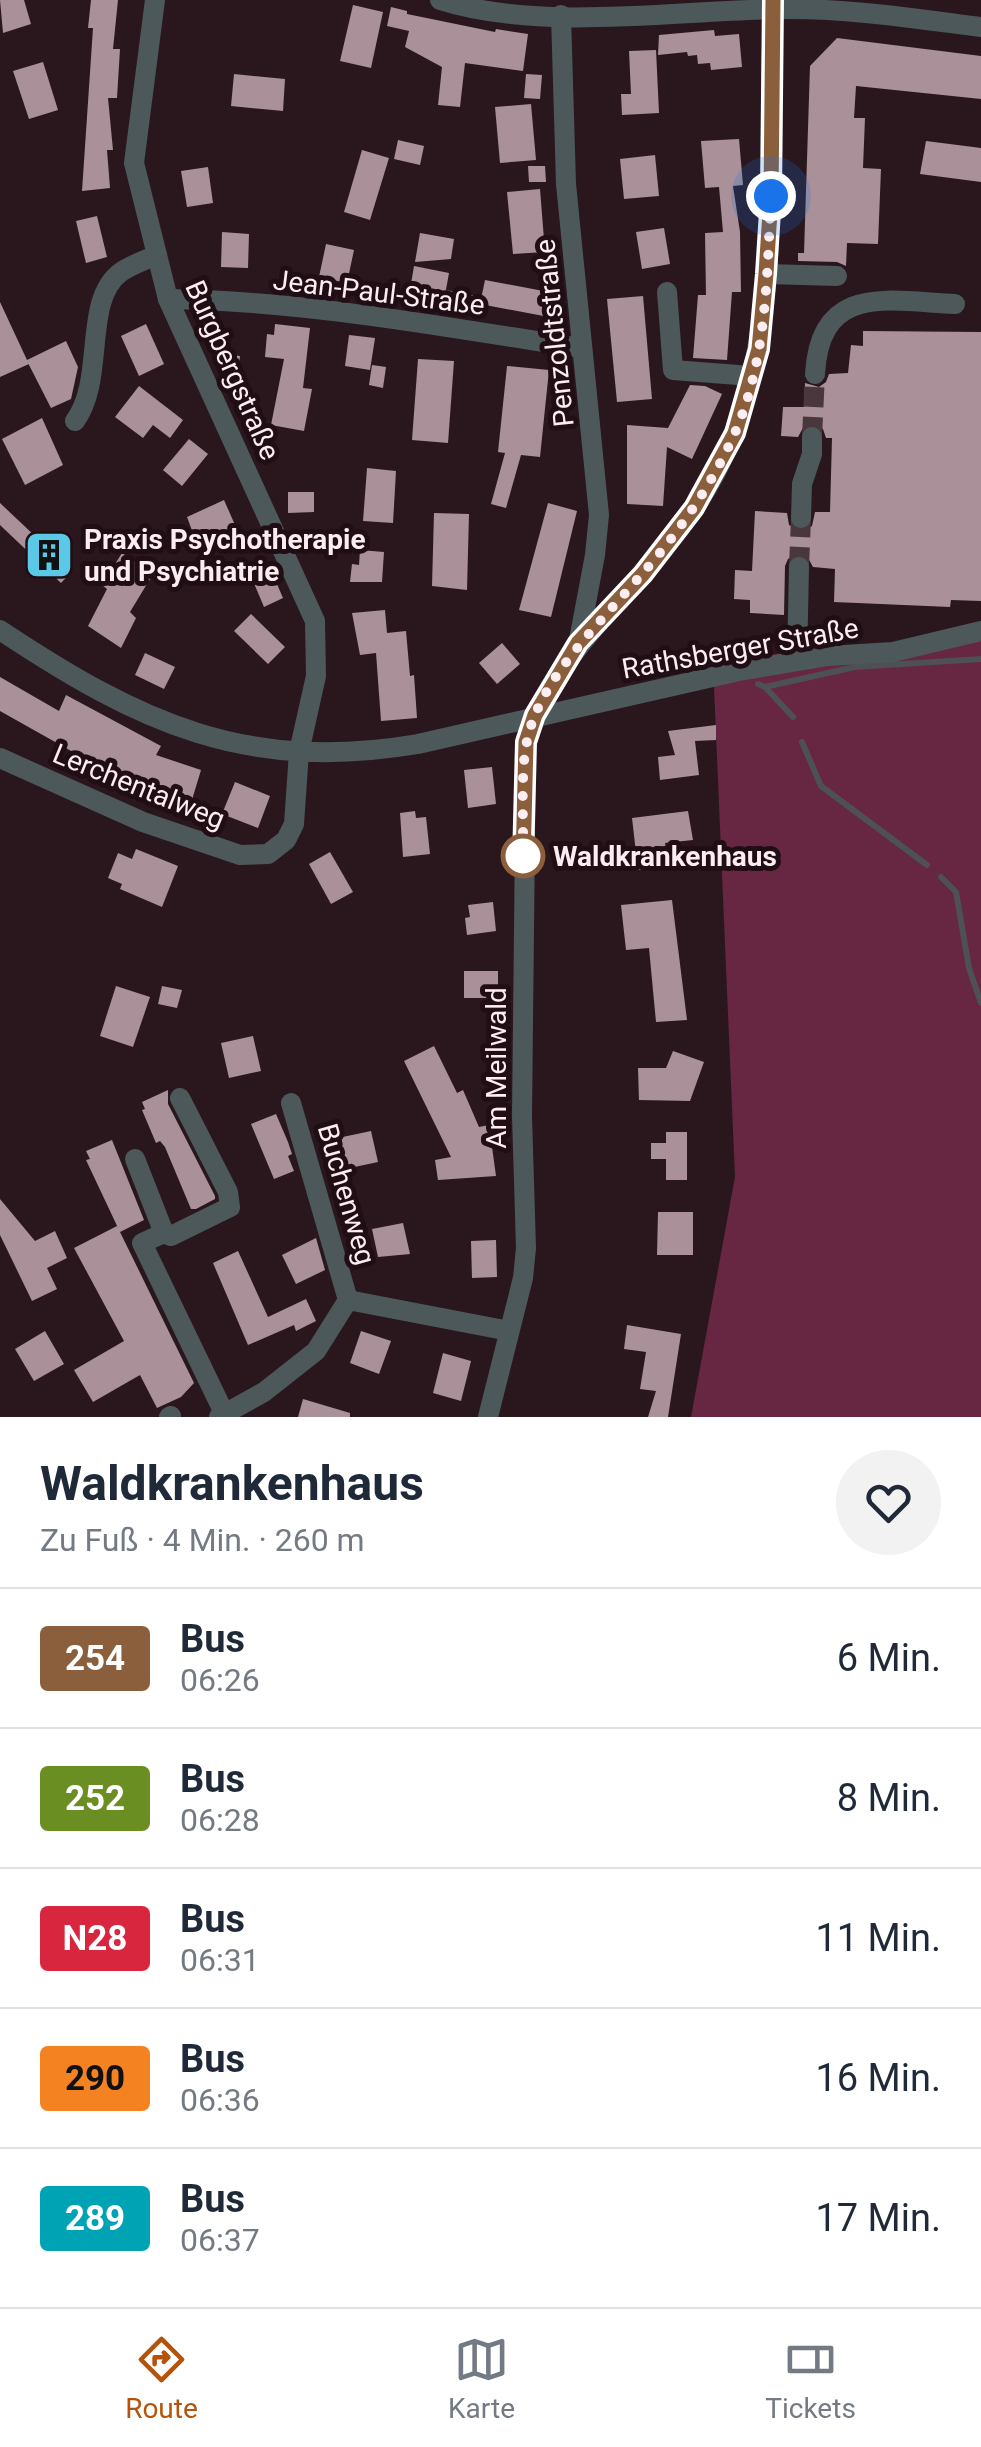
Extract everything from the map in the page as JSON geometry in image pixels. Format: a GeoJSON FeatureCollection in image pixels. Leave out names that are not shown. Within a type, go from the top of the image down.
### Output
{"type":"FeatureCollection","features":[{"type":"Feature","properties":{"kind":"street","name":"Burgbergstraße"},"geometry":{"type":"LineString","coordinates":[[155,0],[134,163],[168,300],[315,621],[316,676],[299,752]]}},
{"type":"Feature","properties":{"kind":"street"},"geometry":{"type":"LineString","coordinates":[[440,0],[561,15],[667,16],[773,5],[981,27]]}},
{"type":"Feature","properties":{"kind":"street"},"geometry":{"type":"LineString","coordinates":[[578,643],[643,574],[694,508],[735,433],[759,349],[766,274],[773,5]]}},
{"type":"Feature","properties":{"kind":"street","name":"Penzoldtstraße"},"geometry":{"type":"LineString","coordinates":[[561,15],[566,184],[599,515],[596,555],[578,643]]}},
{"type":"Feature","properties":{"kind":"street"},"geometry":{"type":"LineString","coordinates":[[76,421],[92,390],[103,295],[122,271],[157,255]]}},
{"type":"Feature","properties":{"kind":"street"},"geometry":{"type":"LineString","coordinates":[[766,274],[838,276]]}},
{"type":"Feature","properties":{"kind":"street"},"geometry":{"type":"LineString","coordinates":[[667,292],[674,370],[751,376]]}},
{"type":"Feature","properties":{"kind":"street","name":"Jean-Paul-Straße"},"geometry":{"type":"LineString","coordinates":[[168,300],[226,300],[358,314],[581,348]]}},
{"type":"Feature","properties":{"kind":"street"},"geometry":{"type":"LineString","coordinates":[[815,374],[816,350],[838,312],[862,301],[955,304]]}},
{"type":"Feature","properties":{"kind":"street"},"geometry":{"type":"LineString","coordinates":[[801,518],[802,484],[812,454],[812,437]]}},
{"type":"Feature","properties":{"kind":"street"},"geometry":{"type":"LineString","coordinates":[[797,661],[799,567]]}},
{"type":"Feature","properties":{"kind":"street","name":"Rathsberger Straße"},"geometry":{"type":"LineString","coordinates":[[0,630],[61,670],[180,729],[243,746],[299,752],[374,751],[797,661],[893,652],[981,630]]}},
{"type":"Feature","properties":{"kind":"street","name":"Am Meilwald"},"geometry":{"type":"LineString","coordinates":[[488,1417],[523,1278],[526,1248],[522,1116],[526,742],[535,715],[578,643]]}},
{"type":"Feature","properties":{"kind":"street","name":"Lerchentalweg"},"geometry":{"type":"LineString","coordinates":[[0,758],[143,822],[240,855],[268,854],[286,840],[294,824],[299,752]]}},
{"type":"Feature","properties":{"kind":"street"},"geometry":{"type":"LineString","coordinates":[[135,1159],[164,1232],[171,1236],[230,1207],[228,1192],[180,1098]]}},
{"type":"Feature","properties":{"kind":"street","name":"Buchenweg"},"geometry":{"type":"LineString","coordinates":[[224,1415],[264,1392],[316,1351],[348,1300],[292,1103]]}},
{"type":"Feature","properties":{"kind":"street"},"geometry":{"type":"LineString","coordinates":[[164,1232],[142,1244],[224,1415]]}},
{"type":"Feature","properties":{"kind":"street","name":"Buchenweg"},"geometry":{"type":"LineString","coordinates":[[348,1300],[510,1331]]}},
{"type":"Feature","properties":{"kind":"shaded area"},"geometry":{"type":"Polygon","coordinates":[[[981,622],[981,1417],[691,1417],[735,1177],[713,664],[796,651],[898,643],[981,622]]]}},
{"type":"Feature","properties":{"kind":"building"},"geometry":{"type":"Polygon","coordinates":[[[0,0],[24,0],[31,24],[3,33],[0,0]]]}},
{"type":"Feature","properties":{"kind":"building"},"geometry":{"type":"Polygon","coordinates":[[[91,0],[118,0],[113,49],[120,49],[117,98],[108,98],[113,150],[107,150],[110,188],[82,191],[93,28],[88,28],[91,0]]]}},
{"type":"Feature","properties":{"kind":"building"},"geometry":{"type":"Polygon","coordinates":[[[353,5],[383,12],[371,68],[340,61],[353,5]]]}},
{"type":"Feature","properties":{"kind":"building"},"geometry":{"type":"Polygon","coordinates":[[[391,7],[407,14],[495,32],[496,29],[528,34],[523,71],[465,63],[460,107],[438,105],[442,67],[405,47],[409,31],[387,26],[391,7]]]}},
{"type":"Feature","properties":{"kind":"building"},"geometry":{"type":"Polygon","coordinates":[[[714,30],[715,36],[739,34],[742,67],[711,70],[710,63],[698,64],[697,55],[688,56],[687,52],[658,55],[659,35],[714,30]]]}},
{"type":"Feature","properties":{"kind":"building"},"geometry":{"type":"Polygon","coordinates":[[[837,38],[981,56],[981,99],[856,86],[854,118],[865,118],[863,168],[881,169],[878,244],[847,243],[846,266],[837,262],[798,261],[798,253],[804,253],[810,66],[837,38]]]}},
{"type":"Feature","properties":{"kind":"building"},"geometry":{"type":"Polygon","coordinates":[[[656,50],[659,113],[622,115],[621,94],[631,94],[629,51],[656,50]]]}},
{"type":"Feature","properties":{"kind":"building"},"geometry":{"type":"Polygon","coordinates":[[[43,62],[58,110],[29,119],[13,71],[43,62]]]}},
{"type":"Feature","properties":{"kind":"building"},"geometry":{"type":"Polygon","coordinates":[[[234,74],[285,79],[283,111],[231,106],[234,74]]]}},
{"type":"Feature","properties":{"kind":"building"},"geometry":{"type":"Polygon","coordinates":[[[526,74],[542,75],[540,99],[524,98],[526,74]]]}},
{"type":"Feature","properties":{"kind":"building"},"geometry":{"type":"Polygon","coordinates":[[[531,104],[536,160],[500,163],[495,107],[531,104]]]}},
{"type":"Feature","properties":{"kind":"building"},"geometry":{"type":"Polygon","coordinates":[[[739,139],[743,185],[733,186],[740,232],[741,292],[732,292],[727,360],[693,358],[698,295],[706,295],[705,233],[723,232],[719,187],[705,188],[701,141],[739,139]]]}},
{"type":"Feature","properties":{"kind":"building"},"geometry":{"type":"Polygon","coordinates":[[[398,140],[424,146],[420,165],[394,159],[398,140]]]}},
{"type":"Feature","properties":{"kind":"building"},"geometry":{"type":"Polygon","coordinates":[[[926,141],[981,148],[981,182],[920,174],[926,141]]]}},
{"type":"Feature","properties":{"kind":"building"},"geometry":{"type":"Polygon","coordinates":[[[362,150],[389,158],[370,220],[344,212],[362,150]]]}},
{"type":"Feature","properties":{"kind":"building"},"geometry":{"type":"Polygon","coordinates":[[[655,155],[659,196],[624,199],[620,159],[655,155]]]}},
{"type":"Feature","properties":{"kind":"building"},"geometry":{"type":"Polygon","coordinates":[[[528,166],[545,166],[546,182],[529,182],[528,166]]]}},
{"type":"Feature","properties":{"kind":"building"},"geometry":{"type":"Polygon","coordinates":[[[208,167],[213,203],[187,207],[181,171],[208,167]]]}},
{"type":"Feature","properties":{"kind":"building"},"geometry":{"type":"Polygon","coordinates":[[[540,189],[545,252],[513,254],[507,192],[540,189]]]}},
{"type":"Feature","properties":{"kind":"building"},"geometry":{"type":"Polygon","coordinates":[[[97,216],[107,257],[86,263],[76,221],[97,216]]]}},
{"type":"Feature","properties":{"kind":"building"},"geometry":{"type":"Polygon","coordinates":[[[664,228],[670,264],[642,269],[636,232],[664,228]]]}},
{"type":"Feature","properties":{"kind":"building"},"geometry":{"type":"Polygon","coordinates":[[[222,232],[249,234],[248,268],[221,267],[222,232]]]}},
{"type":"Feature","properties":{"kind":"building"},"geometry":{"type":"Polygon","coordinates":[[[420,233],[454,239],[451,259],[415,262],[420,233]]]}},
{"type":"Feature","properties":{"kind":"building"},"geometry":{"type":"Polygon","coordinates":[[[326,244],[354,250],[347,283],[319,277],[326,244]]]}},
{"type":"Feature","properties":{"kind":"building"},"geometry":{"type":"Polygon","coordinates":[[[414,266],[449,273],[445,295],[410,290],[414,266]]]}},
{"type":"Feature","properties":{"kind":"building"},"geometry":{"type":"Polygon","coordinates":[[[485,280],[554,293],[549,317],[480,304],[485,280]]]}},
{"type":"Feature","properties":{"kind":"building"},"geometry":{"type":"Polygon","coordinates":[[[446,290],[478,296],[476,310],[444,306],[446,290]]]}},
{"type":"Feature","properties":{"kind":"building"},"geometry":{"type":"Polygon","coordinates":[[[643,296],[652,399],[617,402],[607,299],[643,296]]]}},
{"type":"Feature","properties":{"kind":"building"},"geometry":{"type":"Polygon","coordinates":[[[0,302],[27,360],[66,341],[78,367],[71,399],[51,408],[29,364],[0,377],[0,302]]]}},
{"type":"Feature","properties":{"kind":"building"},"geometry":{"type":"Polygon","coordinates":[[[146,324],[164,364],[139,376],[121,336],[146,324]]]}},
{"type":"Feature","properties":{"kind":"building"},"geometry":{"type":"Polygon","coordinates":[[[275,324],[310,328],[303,388],[312,389],[304,431],[271,425],[284,359],[265,357],[267,334],[274,335],[275,324]]]}},
{"type":"Feature","properties":{"kind":"building"},"geometry":{"type":"Polygon","coordinates":[[[863,331],[981,332],[981,601],[951,600],[950,607],[834,602],[835,569],[813,567],[807,556],[798,553],[785,566],[784,615],[750,613],[750,600],[734,599],[735,570],[752,571],[755,511],[787,513],[789,525],[802,532],[812,526],[815,512],[830,512],[832,438],[826,438],[823,429],[813,423],[804,426],[798,437],[781,436],[783,407],[804,407],[805,383],[819,387],[829,374],[848,373],[851,345],[863,346],[863,331]]]}},
{"type":"Feature","properties":{"kind":"building"},"geometry":{"type":"Polygon","coordinates":[[[349,335],[375,338],[370,370],[345,366],[349,335]]]}},
{"type":"Feature","properties":{"kind":"building"},"geometry":{"type":"Polygon","coordinates":[[[222,354],[240,356],[238,374],[220,371],[222,354]]]}},
{"type":"Feature","properties":{"kind":"building"},"geometry":{"type":"Polygon","coordinates":[[[418,359],[454,361],[448,443],[412,440],[418,359]]]}},
{"type":"Feature","properties":{"kind":"building"},"geometry":{"type":"Polygon","coordinates":[[[372,365],[386,367],[383,388],[369,385],[372,365]]]}},
{"type":"Feature","properties":{"kind":"building"},"geometry":{"type":"Polygon","coordinates":[[[507,366],[549,370],[540,457],[521,455],[506,508],[491,504],[505,453],[498,452],[507,366]]]}},
{"type":"Feature","properties":{"kind":"building"},"geometry":{"type":"Polygon","coordinates":[[[690,385],[705,386],[722,394],[692,459],[667,447],[663,506],[627,504],[627,425],[668,428],[690,385]]]}},
{"type":"Feature","properties":{"kind":"building"},"geometry":{"type":"Polygon","coordinates":[[[139,386],[183,420],[170,438],[153,425],[143,438],[115,417],[139,386]]]}},
{"type":"Feature","properties":{"kind":"building"},"geometry":{"type":"Polygon","coordinates":[[[42,418],[63,465],[25,485],[2,439],[42,418]]]}},
{"type":"Feature","properties":{"kind":"building"},"geometry":{"type":"Polygon","coordinates":[[[189,439],[208,454],[182,486],[163,470],[189,439]]]}},
{"type":"Feature","properties":{"kind":"building"},"geometry":{"type":"Polygon","coordinates":[[[367,468],[396,471],[393,523],[363,521],[367,468]]]}},
{"type":"Feature","properties":{"kind":"building"},"geometry":{"type":"Polygon","coordinates":[[[288,492],[314,492],[314,512],[288,513],[288,492]]]}},
{"type":"Feature","properties":{"kind":"building"},"geometry":{"type":"Polygon","coordinates":[[[224,500],[239,534],[200,552],[187,517],[224,500]]]}},
{"type":"Feature","properties":{"kind":"building","name":"Praxis Psychotherapie und Psychiatrie"},"geometry":{"type":"Polygon","coordinates":[[[0,503],[72,571],[61,583],[0,525],[0,503]]]}},
{"type":"Feature","properties":{"kind":"building"},"geometry":{"type":"Polygon","coordinates":[[[548,503],[577,511],[551,617],[519,610],[548,503]]]}},
{"type":"Feature","properties":{"kind":"building"},"geometry":{"type":"Polygon","coordinates":[[[434,513],[469,514],[467,590],[432,586],[434,513]]]}},
{"type":"Feature","properties":{"kind":"building"},"geometry":{"type":"Polygon","coordinates":[[[360,550],[384,552],[382,582],[350,582],[352,564],[359,565],[360,550]]]}},
{"type":"Feature","properties":{"kind":"building"},"geometry":{"type":"Polygon","coordinates":[[[122,553],[153,574],[130,612],[136,618],[121,648],[88,626],[107,589],[102,585],[122,553]]]}},
{"type":"Feature","properties":{"kind":"building"},"geometry":{"type":"Polygon","coordinates":[[[270,568],[283,598],[264,607],[251,576],[270,568]]]}},
{"type":"Feature","properties":{"kind":"building"},"geometry":{"type":"Polygon","coordinates":[[[385,610],[387,633],[406,631],[417,718],[381,721],[376,653],[360,655],[352,613],[385,610]]]}},
{"type":"Feature","properties":{"kind":"building"},"geometry":{"type":"Polygon","coordinates":[[[251,614],[285,647],[268,664],[234,631],[251,614]]]}},
{"type":"Feature","properties":{"kind":"building"},"geometry":{"type":"Polygon","coordinates":[[[502,643],[520,664],[497,684],[479,663],[502,643]]]}},
{"type":"Feature","properties":{"kind":"building"},"geometry":{"type":"Polygon","coordinates":[[[145,653],[175,667],[164,689],[135,675],[145,653]]]}},
{"type":"Feature","properties":{"kind":"building"},"geometry":{"type":"Polygon","coordinates":[[[0,677],[59,711],[66,695],[161,746],[156,755],[201,770],[191,803],[139,785],[137,788],[0,711],[0,677]]]}},
{"type":"Feature","properties":{"kind":"building"},"geometry":{"type":"Polygon","coordinates":[[[716,725],[716,740],[695,741],[699,775],[660,780],[658,757],[675,755],[668,731],[716,725]]]}},
{"type":"Feature","properties":{"kind":"building"},"geometry":{"type":"Polygon","coordinates":[[[492,767],[496,804],[468,808],[464,770],[492,767]]]}},
{"type":"Feature","properties":{"kind":"building"},"geometry":{"type":"Polygon","coordinates":[[[235,782],[270,796],[258,828],[222,814],[235,782]]]}},
{"type":"Feature","properties":{"kind":"building"},"geometry":{"type":"Polygon","coordinates":[[[415,811],[416,818],[426,817],[430,854],[403,857],[400,813],[415,811]]]}},
{"type":"Feature","properties":{"kind":"building"},"geometry":{"type":"Polygon","coordinates":[[[688,811],[693,840],[665,843],[668,866],[638,870],[632,818],[688,811]]]}},
{"type":"Feature","properties":{"kind":"building"},"geometry":{"type":"Polygon","coordinates":[[[136,849],[178,866],[162,907],[120,889],[122,884],[108,878],[118,853],[132,859],[136,849]]]}},
{"type":"Feature","properties":{"kind":"building"},"geometry":{"type":"Polygon","coordinates":[[[330,852],[353,892],[331,904],[309,864],[330,852]]]}},
{"type":"Feature","properties":{"kind":"building"},"geometry":{"type":"Polygon","coordinates":[[[672,900],[687,1020],[656,1022],[649,948],[626,950],[621,905],[672,900]]]}},
{"type":"Feature","properties":{"kind":"building"},"geometry":{"type":"Polygon","coordinates":[[[493,902],[496,931],[467,935],[468,905],[493,902]]]}},
{"type":"Feature","properties":{"kind":"building"},"geometry":{"type":"Polygon","coordinates":[[[464,971],[498,971],[498,998],[464,998],[464,971]]]}},
{"type":"Feature","properties":{"kind":"building"},"geometry":{"type":"Polygon","coordinates":[[[116,986],[150,997],[133,1047],[100,1036],[116,986]]]}},
{"type":"Feature","properties":{"kind":"building"},"geometry":{"type":"Polygon","coordinates":[[[162,986],[182,990],[177,1008],[158,1004],[162,986]]]}},
{"type":"Feature","properties":{"kind":"building"},"geometry":{"type":"Polygon","coordinates":[[[253,1036],[261,1071],[229,1078],[221,1043],[253,1036]]]}},
{"type":"Feature","properties":{"kind":"building"},"geometry":{"type":"Polygon","coordinates":[[[434,1046],[457,1093],[463,1090],[479,1127],[489,1125],[496,1176],[438,1180],[435,1160],[451,1157],[404,1061],[434,1046]]]}},
{"type":"Feature","properties":{"kind":"building"},"geometry":{"type":"Polygon","coordinates":[[[673,1051],[704,1062],[690,1101],[639,1100],[638,1068],[666,1068],[673,1051]]]}},
{"type":"Feature","properties":{"kind":"building"},"geometry":{"type":"Polygon","coordinates":[[[168,1090],[168,1104],[215,1196],[196,1209],[191,1209],[165,1147],[160,1141],[156,1143],[142,1110],[142,1102],[168,1090]]]}},
{"type":"Feature","properties":{"kind":"building"},"geometry":{"type":"Polygon","coordinates":[[[276,1114],[292,1154],[288,1156],[294,1171],[274,1179],[251,1124],[276,1114]]]}},
{"type":"Feature","properties":{"kind":"building"},"geometry":{"type":"Polygon","coordinates":[[[371,1131],[378,1162],[345,1169],[338,1138],[371,1131]]]}},
{"type":"Feature","properties":{"kind":"building"},"geometry":{"type":"Polygon","coordinates":[[[666,1132],[687,1132],[687,1180],[666,1180],[666,1159],[651,1159],[651,1143],[666,1143],[666,1132]]]}},
{"type":"Feature","properties":{"kind":"building"},"geometry":{"type":"Polygon","coordinates":[[[112,1140],[144,1220],[120,1232],[194,1383],[181,1397],[157,1408],[140,1375],[93,1402],[74,1370],[124,1341],[74,1248],[117,1226],[119,1230],[86,1160],[90,1159],[86,1151],[112,1140]]]}},
{"type":"Feature","properties":{"kind":"building"},"geometry":{"type":"Polygon","coordinates":[[[0,1199],[35,1241],[55,1231],[67,1258],[47,1268],[57,1289],[32,1301],[0,1235],[0,1199]]]}},
{"type":"Feature","properties":{"kind":"building"},"geometry":{"type":"Polygon","coordinates":[[[658,1212],[693,1212],[693,1255],[657,1255],[658,1212]]]}},
{"type":"Feature","properties":{"kind":"building"},"geometry":{"type":"Polygon","coordinates":[[[403,1223],[410,1254],[378,1257],[372,1229],[403,1223]]]}},
{"type":"Feature","properties":{"kind":"building"},"geometry":{"type":"Polygon","coordinates":[[[316,1238],[325,1270],[296,1284],[282,1255],[316,1238]]]}},
{"type":"Feature","properties":{"kind":"building"},"geometry":{"type":"Polygon","coordinates":[[[496,1240],[497,1277],[472,1278],[471,1241],[496,1240]]]}},
{"type":"Feature","properties":{"kind":"building"},"geometry":{"type":"Polygon","coordinates":[[[238,1251],[268,1317],[306,1299],[316,1321],[296,1331],[294,1325],[248,1345],[213,1263],[238,1251]]]}},
{"type":"Feature","properties":{"kind":"building"},"geometry":{"type":"Polygon","coordinates":[[[627,1325],[681,1334],[668,1417],[648,1417],[656,1391],[640,1389],[646,1352],[624,1349],[627,1325]]]}},
{"type":"Feature","properties":{"kind":"building"},"geometry":{"type":"Polygon","coordinates":[[[45,1331],[64,1364],[34,1381],[15,1349],[45,1331]]]}},
{"type":"Feature","properties":{"kind":"building"},"geometry":{"type":"Polygon","coordinates":[[[361,1331],[391,1341],[379,1374],[350,1363],[361,1331]]]}},
{"type":"Feature","properties":{"kind":"building"},"geometry":{"type":"Polygon","coordinates":[[[443,1353],[471,1361],[461,1401],[433,1393],[443,1353]]]}},
{"type":"Feature","properties":{"kind":"building"},"geometry":{"type":"Polygon","coordinates":[[[303,1399],[350,1413],[350,1417],[298,1417],[303,1399]]]}},
{"type":"Feature","properties":{"kind":"waterway"},"geometry":{"type":"LineString","coordinates":[[758,684],[765,687],[855,667],[981,659]]}},
{"type":"Feature","properties":{"kind":"waterway"},"geometry":{"type":"LineString","coordinates":[[765,687],[793,717]]}},
{"type":"Feature","properties":{"kind":"waterway"},"geometry":{"type":"LineString","coordinates":[[802,742],[821,786],[927,865]]}},
{"type":"Feature","properties":{"kind":"waterway"},"geometry":{"type":"LineString","coordinates":[[941,877],[956,892],[969,968],[981,1003]]}},
{"type":"Feature","properties":{"kind":"tunnel"},"geometry":{"type":"LineString","coordinates":[[812,437],[815,374]]}},
{"type":"Feature","properties":{"kind":"tunnel"},"geometry":{"type":"LineString","coordinates":[[799,567],[801,518]]}},
{"type":"Feature","properties":{"kind":"bus line","name":"254"},"geometry":{"type":"LineString","coordinates":[[523,862],[526,742],[535,715],[578,643],[643,574],[694,508],[735,433],[759,349],[766,274],[771,196],[773,0]]}},
{"type":"Feature","properties":{"kind":"place","name":"Praxis Psychotherapie und Psychiatrie"},"geometry":{"type":"Point","coordinates":[49,555]}},
{"type":"Feature","properties":{"kind":"place","name":"Waldkrankenhaus"},"geometry":{"type":"Point","coordinates":[523,856]}},
{"type":"Feature","properties":{"kind":"route"},"geometry":{"type":"LineString","coordinates":[[523,856],[523,862],[526,742],[535,715],[578,643],[643,574],[694,508],[735,433],[759,349],[771,196]]}}]}
